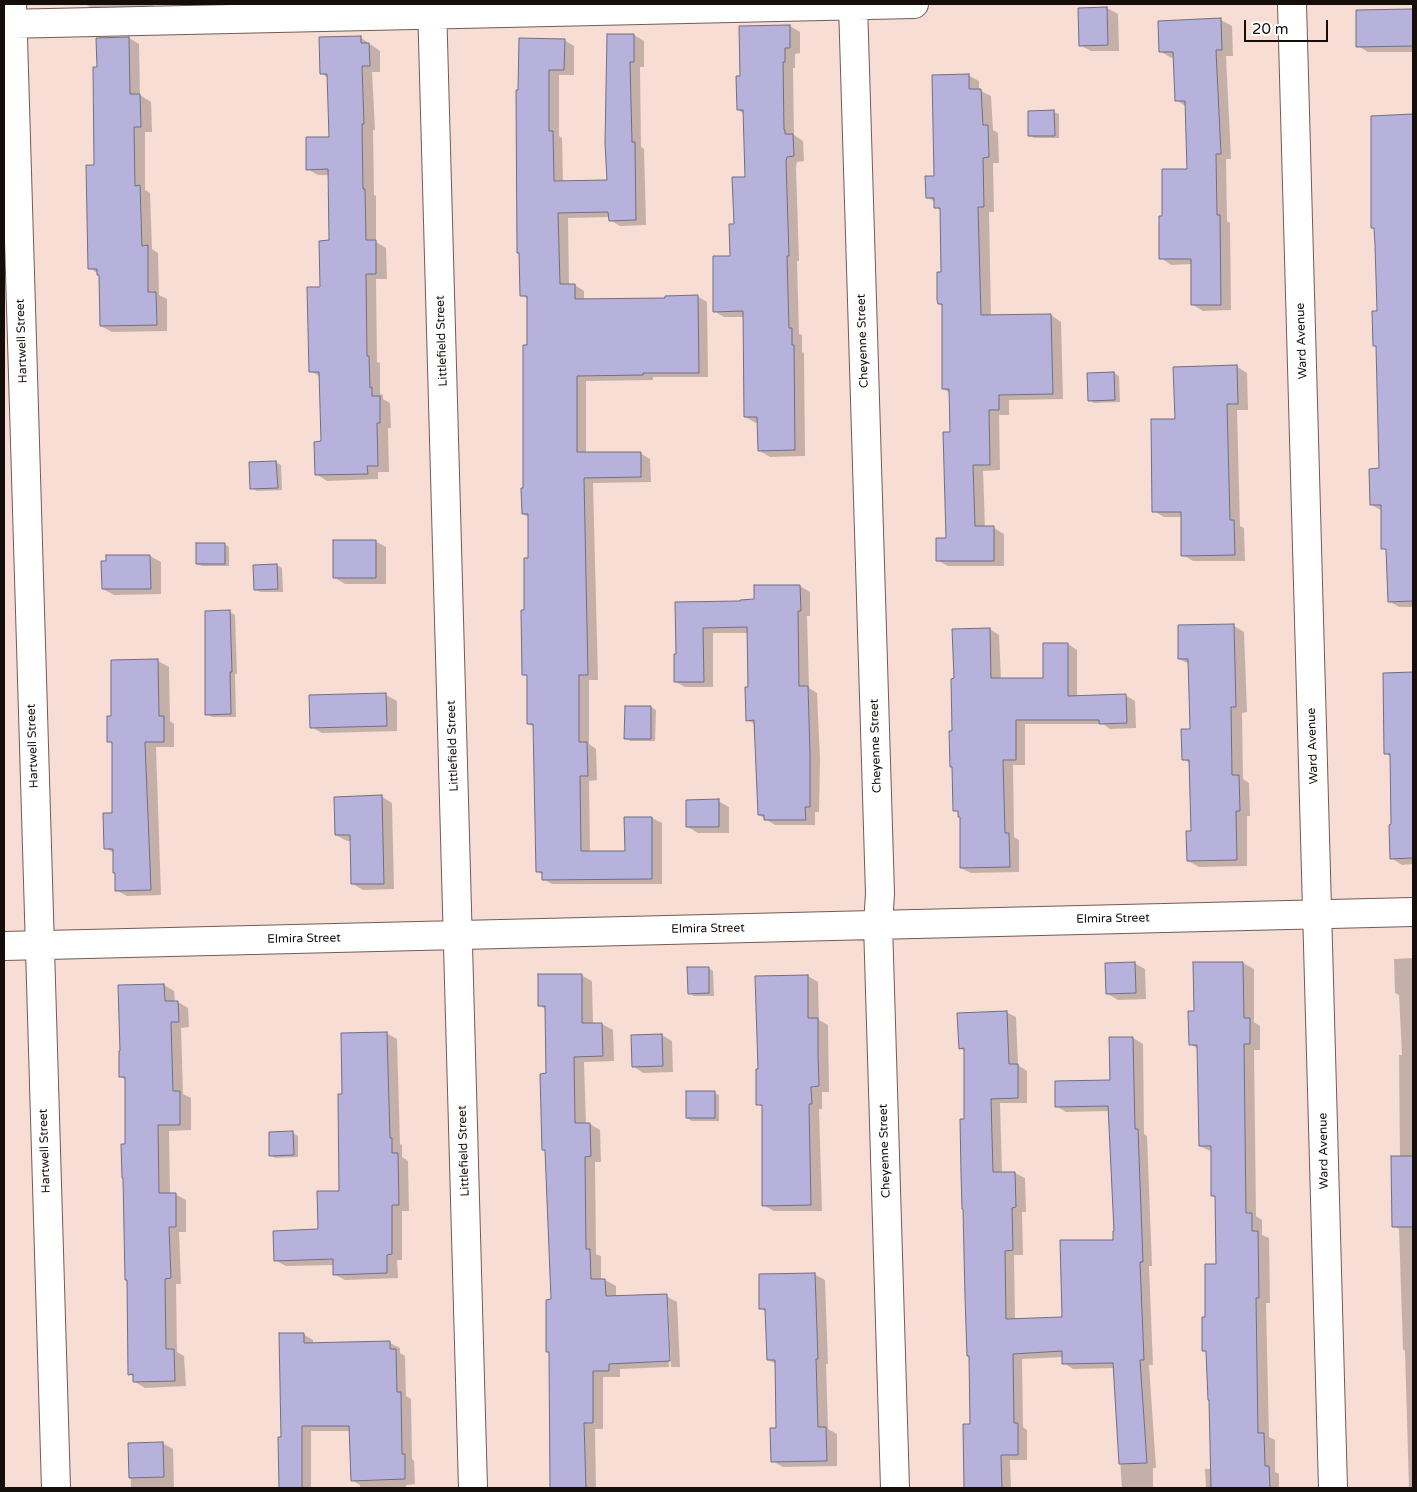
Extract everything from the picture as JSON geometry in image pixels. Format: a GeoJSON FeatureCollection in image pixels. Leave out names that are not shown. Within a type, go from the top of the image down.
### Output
{"type":"FeatureCollection","features":[{"type":"Feature","properties":{"kind":"street"},"geometry":{"type":"LineString","coordinates":[[10,17],[432,9],[914,4]]}},
{"type":"Feature","properties":{"kind":"street","name":"Ward Avenue"},"geometry":{"type":"LineString","coordinates":[[1292,4],[1332,1488]]}},
{"type":"Feature","properties":{"kind":"street","name":"Cheyenne Street"},"geometry":{"type":"LineString","coordinates":[[853,5],[880,894],[878,924],[894,1488]]}},
{"type":"Feature","properties":{"kind":"street","name":"Littlefield Street"},"geometry":{"type":"LineString","coordinates":[[432,9],[474,1488]]}},
{"type":"Feature","properties":{"kind":"street","name":"Hartwell Street"},"geometry":{"type":"LineString","coordinates":[[10,17],[56,1488]]}},
{"type":"Feature","properties":{"kind":"street","name":"Elmira Street"},"geometry":{"type":"LineString","coordinates":[[4,946],[1413,912]]}},
{"type":"Feature","properties":{"kind":"building"},"geometry":{"type":"Polygon","coordinates":[[[1107,7],[1108,45],[1079,46],[1078,8],[1107,7]]]}},
{"type":"Feature","properties":{"kind":"building"},"geometry":{"type":"Polygon","coordinates":[[[1413,9],[1413,46],[1356,47],[1356,10],[1413,9]]]}},
{"type":"Feature","properties":{"kind":"building"},"geometry":{"type":"Polygon","coordinates":[[[1221,18],[1222,50],[1216,50],[1221,154],[1216,154],[1217,215],[1220,215],[1221,305],[1191,305],[1191,259],[1159,259],[1159,216],[1162,216],[1162,169],[1187,169],[1185,101],[1175,101],[1173,52],[1159,52],[1158,21],[1221,18]]]}},
{"type":"Feature","properties":{"kind":"building"},"geometry":{"type":"Polygon","coordinates":[[[790,25],[790,48],[785,48],[785,62],[783,62],[784,130],[785,134],[793,134],[794,156],[787,157],[786,161],[789,328],[792,328],[792,345],[794,345],[795,450],[758,451],[757,417],[744,417],[743,311],[713,312],[713,256],[730,256],[729,224],[734,224],[732,177],[745,177],[743,110],[737,110],[736,76],[740,76],[739,26],[790,25]]]}},
{"type":"Feature","properties":{"kind":"building"},"geometry":{"type":"Polygon","coordinates":[[[607,34],[634,34],[634,62],[630,62],[632,142],[635,142],[636,220],[609,221],[608,212],[558,213],[560,284],[575,284],[575,299],[665,298],[665,296],[698,295],[699,373],[577,376],[577,452],[641,452],[641,477],[584,478],[588,675],[579,675],[579,742],[587,742],[588,776],[580,776],[581,851],[625,851],[624,817],[652,817],[652,879],[542,880],[542,872],[536,872],[533,724],[527,724],[527,675],[522,675],[521,610],[524,610],[524,558],[528,558],[528,514],[522,514],[521,488],[523,488],[523,345],[527,345],[527,296],[520,296],[519,253],[517,253],[516,90],[518,90],[519,38],[565,39],[564,70],[549,70],[549,131],[553,131],[554,181],[607,180],[605,143],[607,34]]]}},
{"type":"Feature","properties":{"kind":"building"},"geometry":{"type":"Polygon","coordinates":[[[361,36],[361,43],[369,43],[370,66],[362,66],[364,124],[362,124],[363,189],[365,189],[366,240],[376,240],[376,274],[366,274],[367,356],[369,356],[370,388],[372,387],[372,396],[380,396],[380,423],[377,423],[378,466],[367,466],[368,474],[315,475],[314,442],[321,441],[319,372],[309,372],[307,287],[320,287],[319,241],[329,240],[328,169],[306,170],[306,137],[329,137],[327,74],[320,74],[319,37],[361,36]]]}},
{"type":"Feature","properties":{"kind":"building"},"geometry":{"type":"Polygon","coordinates":[[[129,37],[130,94],[140,94],[141,127],[134,127],[135,186],[140,185],[142,246],[148,245],[148,292],[156,292],[157,325],[100,326],[99,275],[97,275],[97,269],[88,269],[86,165],[94,165],[93,67],[97,67],[96,38],[129,37]]]}},
{"type":"Feature","properties":{"kind":"building"},"geometry":{"type":"Polygon","coordinates":[[[969,74],[969,89],[981,89],[983,125],[988,125],[989,157],[983,158],[984,207],[978,207],[981,315],[1051,314],[1053,394],[999,395],[999,410],[989,410],[990,465],[973,465],[975,526],[994,526],[994,561],[936,561],[936,538],[946,538],[943,432],[950,432],[949,389],[942,389],[942,304],[938,304],[937,300],[937,272],[941,272],[940,208],[934,208],[934,198],[926,198],[925,176],[934,176],[932,75],[969,74]]]}},
{"type":"Feature","properties":{"kind":"building"},"geometry":{"type":"Polygon","coordinates":[[[1054,110],[1055,136],[1028,136],[1028,111],[1054,110]]]}},
{"type":"Feature","properties":{"kind":"building"},"geometry":{"type":"Polygon","coordinates":[[[1413,114],[1413,601],[1388,602],[1386,549],[1381,549],[1381,505],[1370,505],[1369,469],[1379,468],[1376,346],[1373,346],[1372,311],[1377,311],[1374,228],[1371,228],[1371,116],[1413,114]]]}},
{"type":"Feature","properties":{"kind":"building"},"geometry":{"type":"Polygon","coordinates":[[[1237,365],[1238,404],[1227,404],[1230,520],[1234,520],[1235,555],[1181,556],[1181,512],[1152,512],[1151,419],[1175,419],[1173,367],[1237,365]]]}},
{"type":"Feature","properties":{"kind":"building"},"geometry":{"type":"Polygon","coordinates":[[[1114,372],[1115,400],[1088,401],[1087,373],[1114,372]]]}},
{"type":"Feature","properties":{"kind":"building"},"geometry":{"type":"Polygon","coordinates":[[[276,461],[278,488],[250,489],[249,462],[276,461]]]}},
{"type":"Feature","properties":{"kind":"building"},"geometry":{"type":"Polygon","coordinates":[[[333,540],[376,540],[376,578],[333,578],[333,540]]]}},
{"type":"Feature","properties":{"kind":"building"},"geometry":{"type":"Polygon","coordinates":[[[196,543],[225,543],[225,564],[196,564],[196,543]]]}},
{"type":"Feature","properties":{"kind":"building"},"geometry":{"type":"Polygon","coordinates":[[[106,555],[150,555],[151,589],[102,589],[101,561],[106,561],[106,555]]]}},
{"type":"Feature","properties":{"kind":"building"},"geometry":{"type":"Polygon","coordinates":[[[277,564],[278,589],[254,590],[253,565],[277,564]]]}},
{"type":"Feature","properties":{"kind":"building"},"geometry":{"type":"Polygon","coordinates":[[[754,585],[800,585],[801,611],[798,611],[799,686],[808,686],[810,754],[810,807],[805,807],[806,820],[764,820],[764,815],[758,815],[754,720],[746,721],[745,687],[748,687],[747,627],[703,628],[704,682],[674,682],[674,654],[676,654],[675,602],[754,599],[754,585]]]}},
{"type":"Feature","properties":{"kind":"building"},"geometry":{"type":"Polygon","coordinates":[[[230,610],[231,714],[205,715],[205,611],[230,610]]]}},
{"type":"Feature","properties":{"kind":"building"},"geometry":{"type":"Polygon","coordinates":[[[1234,624],[1236,707],[1231,707],[1232,775],[1239,775],[1240,811],[1236,811],[1237,860],[1187,861],[1186,831],[1191,831],[1189,760],[1182,760],[1181,729],[1190,729],[1188,659],[1178,659],[1178,625],[1234,624]]]}},
{"type":"Feature","properties":{"kind":"building"},"geometry":{"type":"Polygon","coordinates":[[[990,628],[991,678],[1043,678],[1043,643],[1068,643],[1068,696],[1126,694],[1127,723],[1099,724],[1099,720],[1016,720],[1016,760],[1003,760],[1005,833],[1009,833],[1010,867],[960,868],[960,817],[958,817],[958,811],[953,811],[952,767],[950,767],[949,731],[952,731],[951,679],[954,678],[952,629],[990,628]]]}},
{"type":"Feature","properties":{"kind":"building"},"geometry":{"type":"Polygon","coordinates":[[[158,659],[159,716],[164,716],[164,742],[145,742],[151,890],[115,891],[113,849],[104,849],[103,813],[112,813],[112,742],[107,742],[107,716],[111,716],[111,660],[158,659]]]}},
{"type":"Feature","properties":{"kind":"building"},"geometry":{"type":"Polygon","coordinates":[[[1413,672],[1413,858],[1390,859],[1390,754],[1384,754],[1383,673],[1413,672]]]}},
{"type":"Feature","properties":{"kind":"building"},"geometry":{"type":"Polygon","coordinates":[[[386,693],[387,726],[310,728],[309,695],[386,693]]]}},
{"type":"Feature","properties":{"kind":"building"},"geometry":{"type":"Polygon","coordinates":[[[625,706],[651,706],[651,739],[624,739],[625,706]]]}},
{"type":"Feature","properties":{"kind":"building"},"geometry":{"type":"Polygon","coordinates":[[[382,795],[384,884],[351,884],[350,835],[335,835],[334,797],[382,795]]]}},
{"type":"Feature","properties":{"kind":"building"},"geometry":{"type":"Polygon","coordinates":[[[719,799],[719,827],[686,827],[686,800],[719,799]]]}},
{"type":"Feature","properties":{"kind":"building"},"geometry":{"type":"Polygon","coordinates":[[[1135,962],[1136,993],[1106,994],[1105,963],[1135,962]]]}},
{"type":"Feature","properties":{"kind":"building"},"geometry":{"type":"Polygon","coordinates":[[[1193,962],[1243,962],[1244,1018],[1250,1018],[1250,1044],[1244,1044],[1246,1213],[1252,1213],[1252,1231],[1258,1231],[1259,1298],[1256,1298],[1258,1433],[1264,1433],[1265,1466],[1269,1466],[1270,1488],[1211,1488],[1209,1400],[1206,1351],[1202,1351],[1202,1317],[1205,1317],[1205,1264],[1216,1264],[1215,1196],[1211,1196],[1211,1146],[1199,1146],[1197,1045],[1189,1045],[1188,1011],[1194,1011],[1193,962]]]}},
{"type":"Feature","properties":{"kind":"building"},"geometry":{"type":"Polygon","coordinates":[[[687,967],[709,967],[709,993],[688,994],[687,967]]]}},
{"type":"Feature","properties":{"kind":"building"},"geometry":{"type":"Polygon","coordinates":[[[538,974],[582,974],[582,1023],[602,1023],[603,1056],[574,1057],[575,1123],[590,1123],[591,1156],[585,1157],[586,1249],[590,1249],[591,1279],[605,1279],[606,1296],[667,1294],[670,1361],[609,1364],[609,1371],[593,1371],[593,1423],[584,1423],[586,1488],[550,1488],[549,1352],[546,1352],[546,1300],[551,1299],[545,1150],[542,1150],[540,1074],[546,1073],[545,1006],[538,1006],[538,974]]]}},
{"type":"Feature","properties":{"kind":"building"},"geometry":{"type":"Polygon","coordinates":[[[808,975],[808,1018],[818,1018],[819,1086],[811,1087],[812,1104],[809,1104],[811,1205],[762,1206],[762,1105],[756,1105],[756,1069],[758,1069],[755,976],[808,975]]]}},
{"type":"Feature","properties":{"kind":"building"},"geometry":{"type":"Polygon","coordinates":[[[164,984],[165,1001],[178,1001],[179,1022],[171,1022],[173,1091],[180,1091],[180,1125],[158,1125],[159,1193],[176,1193],[176,1227],[169,1227],[171,1278],[165,1279],[166,1349],[174,1349],[175,1381],[133,1382],[133,1374],[128,1375],[127,1280],[125,1280],[121,1144],[125,1144],[125,1077],[119,1077],[118,985],[164,984]]]}},
{"type":"Feature","properties":{"kind":"building"},"geometry":{"type":"Polygon","coordinates":[[[1007,1011],[1009,1064],[1018,1064],[1018,1098],[991,1099],[993,1172],[1015,1172],[1016,1207],[1012,1208],[1013,1250],[1005,1251],[1006,1319],[1062,1317],[1060,1240],[1113,1240],[1108,1106],[1055,1107],[1055,1081],[1110,1080],[1109,1037],[1133,1037],[1135,1129],[1138,1129],[1143,1262],[1140,1262],[1144,1360],[1140,1360],[1147,1463],[1119,1464],[1113,1363],[1062,1364],[1062,1351],[1013,1354],[1014,1423],[1018,1423],[1018,1455],[1001,1455],[1002,1488],[964,1488],[963,1424],[970,1424],[969,1356],[967,1356],[960,1119],[964,1119],[964,1048],[959,1049],[957,1013],[1007,1011]]]}},
{"type":"Feature","properties":{"kind":"building"},"geometry":{"type":"Polygon","coordinates":[[[387,1032],[390,1138],[392,1138],[392,1153],[398,1153],[399,1205],[392,1205],[392,1254],[387,1255],[387,1273],[333,1275],[333,1259],[274,1261],[273,1231],[318,1229],[317,1191],[339,1191],[338,1094],[342,1094],[341,1033],[387,1032]]]}},
{"type":"Feature","properties":{"kind":"building"},"geometry":{"type":"Polygon","coordinates":[[[662,1034],[663,1066],[632,1067],[631,1035],[662,1034]]]}},
{"type":"Feature","properties":{"kind":"building"},"geometry":{"type":"Polygon","coordinates":[[[686,1091],[715,1091],[715,1118],[686,1118],[686,1091]]]}},
{"type":"Feature","properties":{"kind":"building"},"geometry":{"type":"Polygon","coordinates":[[[293,1131],[294,1155],[269,1156],[269,1132],[293,1131]]]}},
{"type":"Feature","properties":{"kind":"building"},"geometry":{"type":"Polygon","coordinates":[[[1391,1156],[1413,1156],[1413,1227],[1392,1227],[1391,1156]]]}},
{"type":"Feature","properties":{"kind":"building"},"geometry":{"type":"Polygon","coordinates":[[[815,1273],[818,1427],[826,1427],[827,1461],[771,1462],[770,1428],[776,1428],[775,1360],[767,1360],[765,1309],[759,1309],[759,1274],[815,1273]]]}},
{"type":"Feature","properties":{"kind":"building"},"geometry":{"type":"Polygon","coordinates":[[[279,1333],[304,1333],[304,1343],[390,1341],[390,1349],[396,1349],[397,1392],[401,1392],[402,1454],[405,1454],[405,1479],[351,1481],[349,1426],[302,1426],[302,1488],[279,1488],[278,1437],[281,1437],[279,1333]]]}},
{"type":"Feature","properties":{"kind":"building"},"geometry":{"type":"Polygon","coordinates":[[[163,1442],[164,1477],[129,1478],[128,1443],[163,1442]]]}}]}
